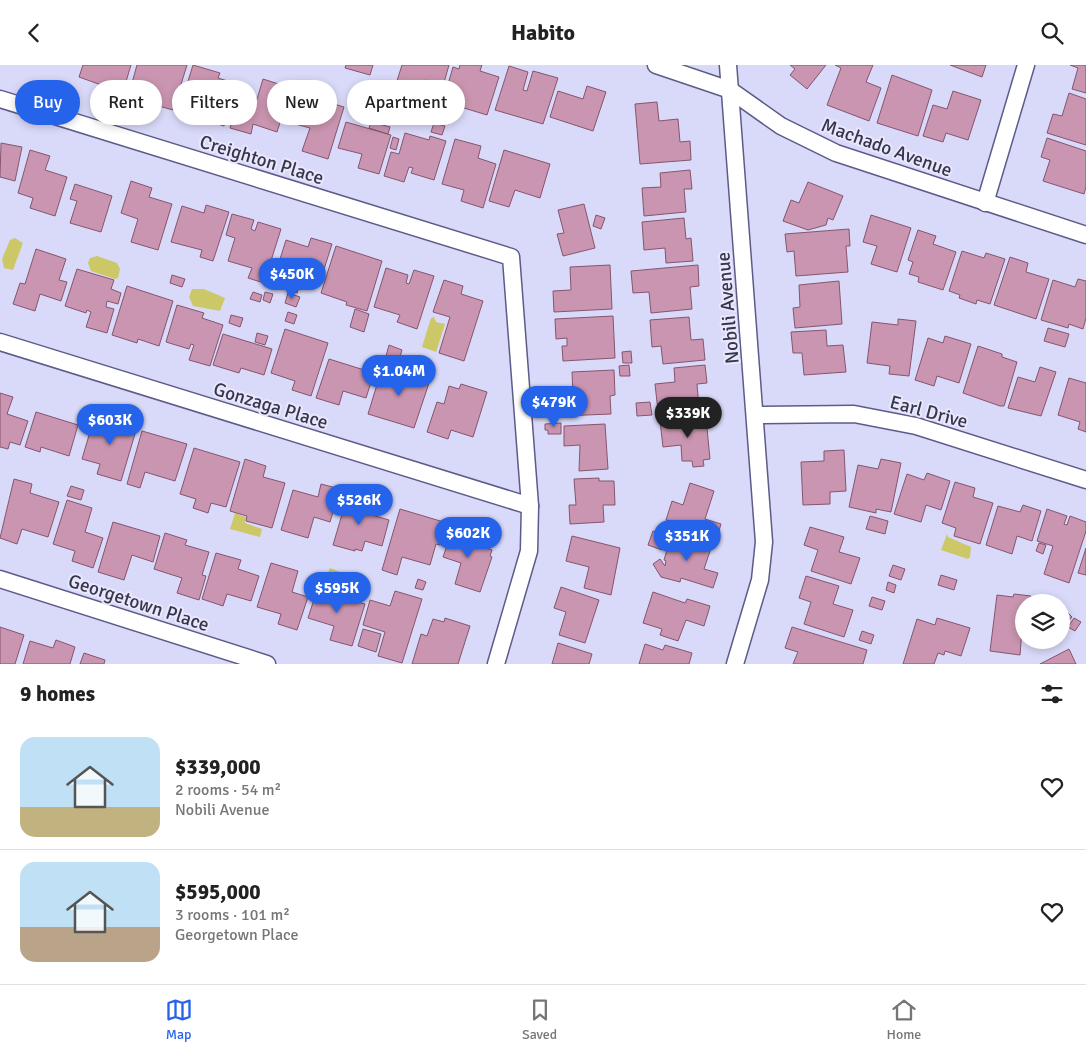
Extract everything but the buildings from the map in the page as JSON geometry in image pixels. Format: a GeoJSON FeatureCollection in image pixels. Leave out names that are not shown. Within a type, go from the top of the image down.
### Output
{"type":"FeatureCollection","features":[{"type":"Feature","properties":{"kind":"street","name":"Machado Avenue"},"geometry":{"type":"LineString","coordinates":[[656,65],[730,90],[781,126],[836,153],[1086,235]]}},
{"type":"Feature","properties":{"kind":"street","name":"Nobili Avenue"},"geometry":{"type":"LineString","coordinates":[[728,65],[756,415],[764,542],[760,580],[734,664]]}},
{"type":"Feature","properties":{"kind":"street"},"geometry":{"type":"LineString","coordinates":[[985,203],[1026,65]]}},
{"type":"Feature","properties":{"kind":"street","name":"Creighton Place"},"geometry":{"type":"LineString","coordinates":[[0,99],[511,257],[530,506]]}},
{"type":"Feature","properties":{"kind":"street","name":"Gonzaga Place"},"geometry":{"type":"LineString","coordinates":[[0,342],[530,506]]}},
{"type":"Feature","properties":{"kind":"street","name":"Earl Drive"},"geometry":{"type":"LineString","coordinates":[[756,415],[863,415],[916,426],[1086,480]]}},
{"type":"Feature","properties":{"kind":"street"},"geometry":{"type":"LineString","coordinates":[[496,664],[529,551],[530,506]]}},
{"type":"Feature","properties":{"kind":"street","name":"Georgetown Place"},"geometry":{"type":"LineString","coordinates":[[0,579],[267,664]]}},
{"type":"Feature","properties":{"kind":"shaded area"},"geometry":{"type":"Polygon","coordinates":[[[15,238],[23,243],[13,270],[4,268],[2,259],[10,240],[15,238]]]}},
{"type":"Feature","properties":{"kind":"shaded area"},"geometry":{"type":"Polygon","coordinates":[[[97,256],[117,263],[120,269],[118,278],[115,279],[91,271],[88,263],[90,258],[97,256]]]}},
{"type":"Feature","properties":{"kind":"shaded area"},"geometry":{"type":"Polygon","coordinates":[[[192,289],[204,289],[225,298],[220,311],[193,306],[189,297],[192,289]]]}},
{"type":"Feature","properties":{"kind":"shaded area"},"geometry":{"type":"Polygon","coordinates":[[[434,317],[436,322],[445,324],[436,352],[422,347],[431,318],[434,317]]]}},
{"type":"Feature","properties":{"kind":"shaded area"},"geometry":{"type":"Polygon","coordinates":[[[235,513],[246,517],[245,523],[262,529],[260,537],[230,529],[235,513]]]}},
{"type":"Feature","properties":{"kind":"shaded area"},"geometry":{"type":"Polygon","coordinates":[[[947,534],[948,537],[971,547],[968,559],[941,550],[947,534]]]}},
{"type":"Feature","properties":{"kind":"shaded area"},"geometry":{"type":"Polygon","coordinates":[[[330,568],[361,580],[356,594],[324,581],[330,568]]]}}]}
